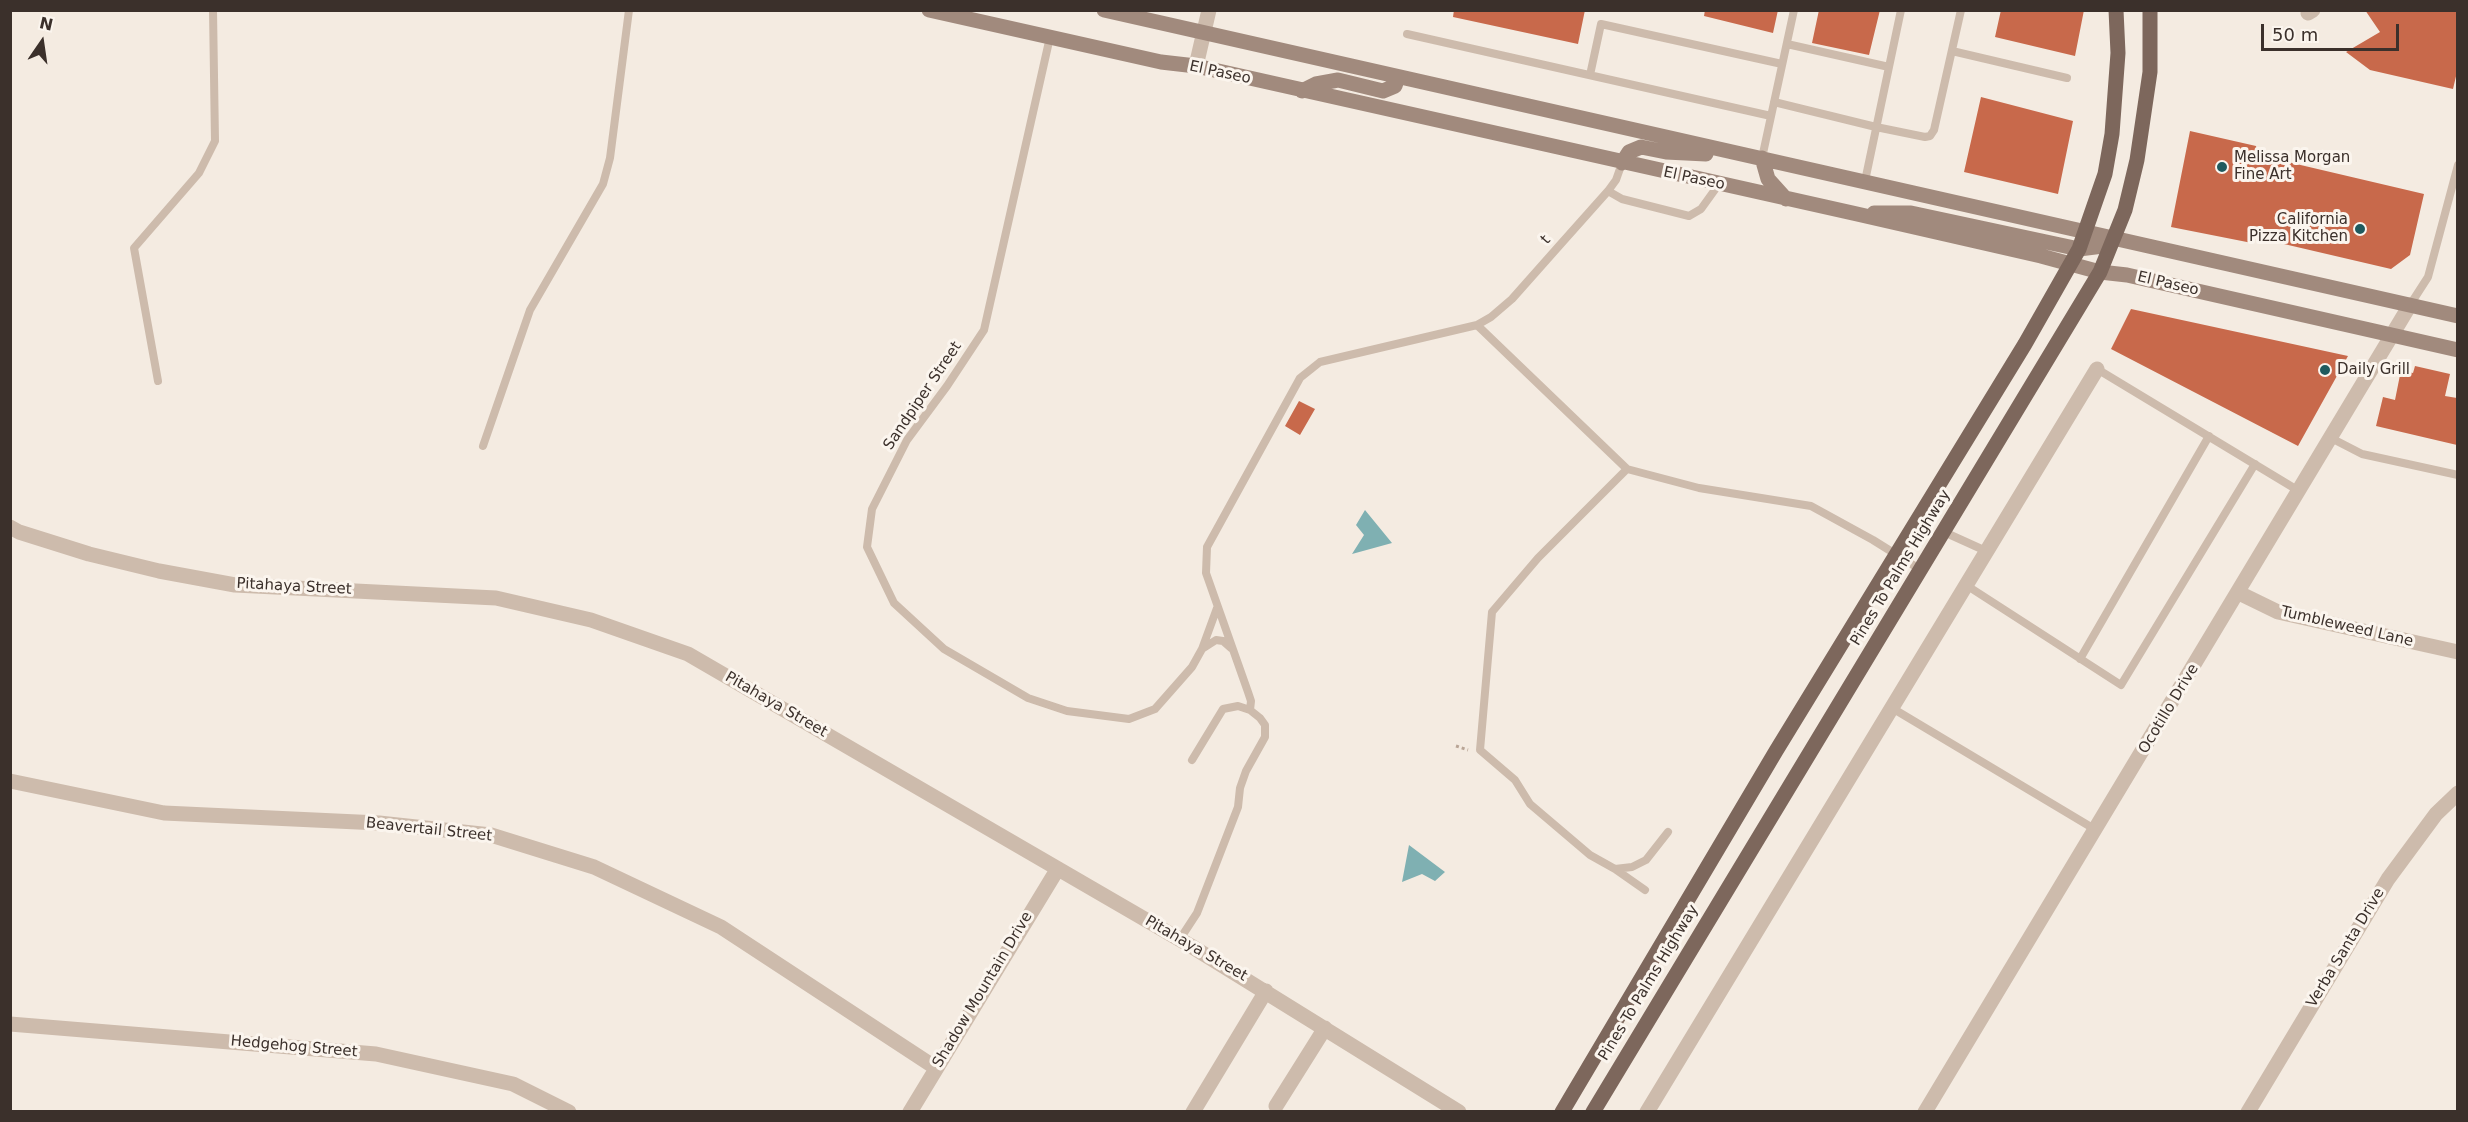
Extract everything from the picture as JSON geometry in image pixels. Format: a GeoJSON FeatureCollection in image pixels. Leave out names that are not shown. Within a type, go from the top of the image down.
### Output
{"type":"FeatureCollection","features":[{"type":"Feature","properties":{"kind":"main road","name":"Pines To Palms Highway"},"geometry":{"type":"LineString","coordinates":[[1562,1112],[2079,249],[2105,174],[2112,134],[2118,54],[2116,10]]}},
{"type":"Feature","properties":{"kind":"main road","name":"Pines To Palms Highway"},"geometry":{"type":"LineString","coordinates":[[1593,1112],[2100,272],[2125,210],[2137,160],[2150,72],[2150,10]]}},
{"type":"Feature","properties":{"kind":"street","name":"El Paseo"},"geometry":{"type":"LineString","coordinates":[[929,10],[1161,62],[1196,66],[2100,272],[2139,278],[2457,350]]}},
{"type":"Feature","properties":{"kind":"street"},"geometry":{"type":"LineString","coordinates":[[1104,10],[2457,316]]}},
{"type":"Feature","properties":{"kind":"street"},"geometry":{"type":"LineString","coordinates":[[1196,66],[1209,10]]}},
{"type":"Feature","properties":{"kind":"street"},"geometry":{"type":"LineString","coordinates":[[1302,91],[1316,84],[1338,80],[1383,91],[1395,86],[1398,77]]}},
{"type":"Feature","properties":{"kind":"street"},"geometry":{"type":"LineString","coordinates":[[1622,163],[1629,152],[1641,147],[1735,159],[1758,157]]}},
{"type":"Feature","properties":{"kind":"street"},"geometry":{"type":"LineString","coordinates":[[1758,157],[1768,179],[1786,199]]}},
{"type":"Feature","properties":{"kind":"street"},"geometry":{"type":"LineString","coordinates":[[1844,212],[1911,213],[2079,249],[2103,246],[2113,239]]}},
{"type":"Feature","properties":{"kind":"street","name":"Ocotillo Drive"},"geometry":{"type":"LineString","coordinates":[[1925,1112],[2410,305]]}},
{"type":"Feature","properties":{"kind":"street"},"geometry":{"type":"LineString","coordinates":[[1647,1112],[2097,369]]}},
{"type":"Feature","properties":{"kind":"street","name":"Pitahaya Street"},"geometry":{"type":"LineString","coordinates":[[10,527],[88,554],[159,571],[235,585],[496,598],[591,620],[688,654],[1179,939],[1459,1112]]}},
{"type":"Feature","properties":{"kind":"street","name":"Tumbleweed Lane"},"geometry":{"type":"LineString","coordinates":[[2239,593],[2278,612],[2457,652]]}},
{"type":"Feature","properties":{"kind":"street","name":"Beavertail Street"},"geometry":{"type":"LineString","coordinates":[[10,781],[164,813],[379,823],[491,835],[537,849],[594,867],[721,927],[936,1068]]}},
{"type":"Feature","properties":{"kind":"street","name":"Verba Santa Drive"},"geometry":{"type":"LineString","coordinates":[[2248,1112],[2388,879],[2436,814],[2457,793]]}},
{"type":"Feature","properties":{"kind":"street","name":"Shadow Mountain Drive"},"geometry":{"type":"LineString","coordinates":[[910,1112],[1057,870]]}},
{"type":"Feature","properties":{"kind":"street"},"geometry":{"type":"LineString","coordinates":[[1193,1112],[1266,991]]}},
{"type":"Feature","properties":{"kind":"street","name":"Hedgehog Street"},"geometry":{"type":"LineString","coordinates":[[10,1024],[376,1054],[513,1083],[569,1112]]}},
{"type":"Feature","properties":{"kind":"street"},"geometry":{"type":"LineString","coordinates":[[1276,1106],[1325,1028]]}},
{"type":"Feature","properties":{"kind":"lane"},"geometry":{"type":"LineString","coordinates":[[158,381],[134,248],[199,173],[215,141],[213,10]]}},
{"type":"Feature","properties":{"kind":"lane"},"geometry":{"type":"LineString","coordinates":[[483,446],[530,310],[603,184],[610,158],[629,10]]}},
{"type":"Feature","properties":{"kind":"lane"},"geometry":{"type":"LineString","coordinates":[[1758,157],[1771,116],[1794,10]]}},
{"type":"Feature","properties":{"kind":"lane"},"geometry":{"type":"LineString","coordinates":[[1865,181],[1901,10]]}},
{"type":"Feature","properties":{"kind":"lane"},"geometry":{"type":"LineString","coordinates":[[1774,102],[1876,127],[1925,137],[1930,136],[1934,129],[1961,10]]}},
{"type":"Feature","properties":{"kind":"lane"},"geometry":{"type":"LineString","coordinates":[[1590,75],[1601,24],[1782,64]]}},
{"type":"Feature","properties":{"kind":"lane"},"geometry":{"type":"LineString","coordinates":[[1407,34],[1771,116]]}},
{"type":"Feature","properties":{"kind":"lane","name":"Sandpiper Street"},"geometry":{"type":"LineString","coordinates":[[1050,37],[984,330],[947,386],[907,440],[872,508],[867,547],[894,603],[944,649],[1028,698],[1067,711],[1129,719],[1155,709],[1192,667],[1202,649],[1217,608]]}},
{"type":"Feature","properties":{"kind":"lane"},"geometry":{"type":"LineString","coordinates":[[1787,44],[1889,67]]}},
{"type":"Feature","properties":{"kind":"lane"},"geometry":{"type":"LineString","coordinates":[[1952,51],[2067,78]]}},
{"type":"Feature","properties":{"kind":"lane","name":"t"},"geometry":{"type":"LineString","coordinates":[[1477,325],[1491,318],[1512,298],[1608,191],[1616,180],[1622,163]]}},
{"type":"Feature","properties":{"kind":"lane"},"geometry":{"type":"LineString","coordinates":[[2410,305],[2428,277],[2457,165]]}},
{"type":"Feature","properties":{"kind":"lane"},"geometry":{"type":"LineString","coordinates":[[1608,191],[1622,199],[1689,216],[1701,209],[1719,184]]}},
{"type":"Feature","properties":{"kind":"lane"},"geometry":{"type":"LineString","coordinates":[[1250,710],[1251,701],[1206,573],[1207,546],[1305,373],[1328,359],[1477,325],[1628,470],[1699,488],[1811,506],[1921,570]]}},
{"type":"Feature","properties":{"kind":"lane"},"geometry":{"type":"LineString","coordinates":[[2097,369],[2299,491]]}},
{"type":"Feature","properties":{"kind":"lane"},"geometry":{"type":"LineString","coordinates":[[2080,659],[2208,436]]}},
{"type":"Feature","properties":{"kind":"lane"},"geometry":{"type":"LineString","coordinates":[[2331,438],[2362,454],[2457,475]]}},
{"type":"Feature","properties":{"kind":"lane"},"geometry":{"type":"LineString","coordinates":[[1966,585],[2121,686],[2255,464]]}},
{"type":"Feature","properties":{"kind":"lane"},"geometry":{"type":"LineString","coordinates":[[1628,470],[1538,558],[1493,609],[1486,662],[1481,744],[1483,754],[1515,780],[1530,804],[1590,855],[1615,868],[1645,890]]}},
{"type":"Feature","properties":{"kind":"lane"},"geometry":{"type":"LineString","coordinates":[[1944,531],[1986,551]]}},
{"type":"Feature","properties":{"kind":"lane"},"geometry":{"type":"LineString","coordinates":[[1202,649],[1216,640],[1223,641],[1233,650]]}},
{"type":"Feature","properties":{"kind":"lane"},"geometry":{"type":"LineString","coordinates":[[1179,939],[1197,913],[1238,807],[1240,788],[1246,771],[1265,737],[1265,725],[1250,710],[1238,706],[1223,709],[1191,760]]}},
{"type":"Feature","properties":{"kind":"lane"},"geometry":{"type":"LineString","coordinates":[[1892,708],[2096,830]]}},
{"type":"Feature","properties":{"kind":"lane"},"geometry":{"type":"LineString","coordinates":[[1615,868],[1632,867],[1646,860],[1668,832]]}},
{"type":"Feature","properties":{"kind":"water"},"geometry":{"type":"Polygon","coordinates":[[[1365,510],[1392,543],[1352,554],[1364,535],[1356,525],[1365,510]]]}},
{"type":"Feature","properties":{"kind":"water"},"geometry":{"type":"Polygon","coordinates":[[[1409,845],[1445,872],[1435,881],[1422,874],[1402,882],[1409,845]]]}},
{"type":"Feature","properties":{"kind":"building"},"geometry":{"type":"Polygon","coordinates":[[[1454,10],[1585,10],[1578,44],[1453,17],[1454,10]]]}},
{"type":"Feature","properties":{"kind":"building"},"geometry":{"type":"Polygon","coordinates":[[[1705,10],[1778,10],[1773,33],[1704,16],[1705,10]]]}},
{"type":"Feature","properties":{"kind":"building"},"geometry":{"type":"Polygon","coordinates":[[[1819,10],[1880,10],[1869,55],[1812,43],[1819,10]]]}},
{"type":"Feature","properties":{"kind":"building"},"geometry":{"type":"Polygon","coordinates":[[[2001,10],[2084,10],[2075,56],[1995,37],[2001,10]]]}},
{"type":"Feature","properties":{"kind":"building"},"geometry":{"type":"Polygon","coordinates":[[[2365,10],[2457,10],[2457,72],[2453,89],[2370,70],[2346,52],[2380,32],[2365,10]]]}},
{"type":"Feature","properties":{"kind":"building"},"geometry":{"type":"Polygon","coordinates":[[[1981,97],[2073,121],[2058,194],[1964,172],[1981,97]]]}},
{"type":"Feature","properties":{"kind":"building"},"geometry":{"type":"Polygon","coordinates":[[[2190,131],[2256,146],[2258,155],[2424,194],[2410,255],[2391,269],[2254,237],[2252,243],[2171,227],[2190,131]]]}},
{"type":"Feature","properties":{"kind":"building"},"geometry":{"type":"Polygon","coordinates":[[[2131,309],[2348,356],[2298,446],[2111,349],[2131,309]]]}},
{"type":"Feature","properties":{"kind":"building"},"geometry":{"type":"Polygon","coordinates":[[[2415,366],[2450,374],[2445,396],[2457,398],[2457,445],[2376,426],[2383,397],[2395,400],[2401,370],[2413,373],[2415,366]]]}},
{"type":"Feature","properties":{"kind":"building"},"geometry":{"type":"Polygon","coordinates":[[[1299,401],[1315,409],[1300,435],[1285,426],[1299,401]]]}},
{"type":"Feature","properties":{"kind":"place","name":"Melissa Morgan Fine Art"},"geometry":{"type":"Point","coordinates":[2222,167]}},
{"type":"Feature","properties":{"kind":"place","name":"California Pizza Kitchen"},"geometry":{"type":"Point","coordinates":[2360,229]}},
{"type":"Feature","properties":{"kind":"place","name":"Daily Grill"},"geometry":{"type":"Point","coordinates":[2325,370]}}]}
